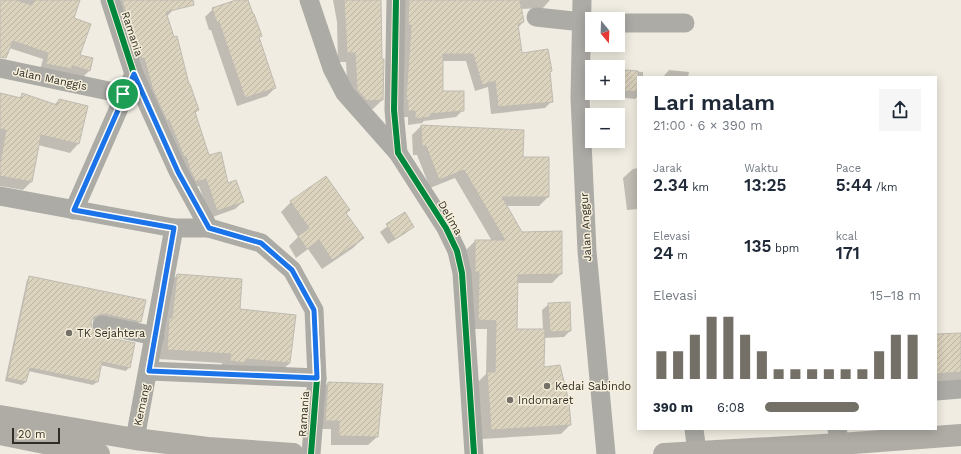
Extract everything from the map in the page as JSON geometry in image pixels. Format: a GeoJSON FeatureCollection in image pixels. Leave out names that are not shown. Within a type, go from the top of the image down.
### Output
{"type":"FeatureCollection","features":[{"type":"Feature","properties":{"kind":"main road"},"geometry":{"type":"LineString","coordinates":[[0,416],[135,439],[208,448],[293,454]]}},
{"type":"Feature","properties":{"kind":"main road"},"geometry":{"type":"LineString","coordinates":[[0,434],[99,454]]}},
{"type":"Feature","properties":{"kind":"main road"},"geometry":{"type":"LineString","coordinates":[[664,454],[697,452],[838,437],[961,435]]}},
{"type":"Feature","properties":{"kind":"street","name":"Ramania"},"geometry":{"type":"LineString","coordinates":[[110,0],[134,74],[178,172],[209,228],[261,243],[292,270],[314,310],[317,378],[311,454]]}},
{"type":"Feature","properties":{"kind":"street"},"geometry":{"type":"LineString","coordinates":[[309,0],[332,68],[345,93],[398,153]]}},
{"type":"Feature","properties":{"kind":"street","name":"Delima"},"geometry":{"type":"LineString","coordinates":[[396,0],[394,110],[398,153],[446,228],[457,251],[462,273],[474,454]]}},
{"type":"Feature","properties":{"kind":"street","name":"Jalan Anggur"},"geometry":{"type":"LineString","coordinates":[[582,0],[585,14]]}},
{"type":"Feature","properties":{"kind":"street"},"geometry":{"type":"LineString","coordinates":[[536,17],[585,23]]}},
{"type":"Feature","properties":{"kind":"street"},"geometry":{"type":"LineString","coordinates":[[625,23],[685,23]]}},
{"type":"Feature","properties":{"kind":"street","name":"Jalan Anggur"},"geometry":{"type":"LineString","coordinates":[[585,44],[580,98],[587,251],[606,454]]}},
{"type":"Feature","properties":{"kind":"street","name":"Jalan Manggis"},"geometry":{"type":"LineString","coordinates":[[0,68],[123,94]]}},
{"type":"Feature","properties":{"kind":"street"},"geometry":{"type":"LineString","coordinates":[[74,210],[123,94],[134,74]]}},
{"type":"Feature","properties":{"kind":"street"},"geometry":{"type":"LineString","coordinates":[[0,196],[174,228],[209,228]]}},
{"type":"Feature","properties":{"kind":"street","name":"Kemang"},"geometry":{"type":"LineString","coordinates":[[135,439],[149,371],[174,228]]}},
{"type":"Feature","properties":{"kind":"street"},"geometry":{"type":"LineString","coordinates":[[102,325],[155,336]]}},
{"type":"Feature","properties":{"kind":"street"},"geometry":{"type":"LineString","coordinates":[[149,371],[317,378]]}},
{"type":"Feature","properties":{"kind":"street"},"geometry":{"type":"LineString","coordinates":[[937,391],[961,389]]}},
{"type":"Feature","properties":{"kind":"street"},"geometry":{"type":"LineString","coordinates":[[694,430],[697,452]]}},
{"type":"Feature","properties":{"kind":"building"},"geometry":{"type":"Polygon","coordinates":[[[0,0],[16,0],[32,5],[34,0],[80,0],[74,18],[91,24],[80,55],[93,58],[90,71],[73,66],[72,69],[46,64],[48,53],[13,41],[6,58],[0,57],[0,0]]]}},
{"type":"Feature","properties":{"kind":"building"},"geometry":{"type":"Polygon","coordinates":[[[122,0],[193,0],[194,5],[166,12],[174,37],[177,36],[189,84],[199,110],[195,112],[209,155],[221,152],[228,183],[236,180],[244,202],[217,211],[206,179],[196,182],[190,170],[186,156],[184,157],[169,120],[167,121],[153,90],[144,58],[142,59],[137,41],[135,42],[122,0]]]}},
{"type":"Feature","properties":{"kind":"building"},"geometry":{"type":"Polygon","coordinates":[[[236,0],[248,0],[262,36],[259,37],[276,88],[245,98],[219,22],[217,23],[212,8],[236,0]]]}},
{"type":"Feature","properties":{"kind":"building"},"geometry":{"type":"Polygon","coordinates":[[[344,0],[381,0],[382,59],[384,59],[383,100],[367,101],[357,90],[355,53],[347,53],[344,0]]]}},
{"type":"Feature","properties":{"kind":"building"},"geometry":{"type":"Polygon","coordinates":[[[409,0],[520,0],[524,22],[518,24],[522,53],[548,49],[552,71],[550,72],[553,102],[498,107],[495,81],[482,85],[473,54],[443,54],[443,91],[464,91],[464,111],[430,114],[430,117],[415,119],[415,111],[408,111],[408,100],[406,100],[411,25],[408,25],[409,0]]]}},
{"type":"Feature","properties":{"kind":"building"},"geometry":{"type":"Polygon","coordinates":[[[625,70],[638,71],[637,92],[625,91],[625,70]]]}},
{"type":"Feature","properties":{"kind":"building"},"geometry":{"type":"Polygon","coordinates":[[[0,93],[21,98],[22,93],[57,105],[59,99],[88,106],[79,144],[41,135],[32,182],[0,176],[0,163],[6,130],[0,129],[0,93]]]}},
{"type":"Feature","properties":{"kind":"building"},"geometry":{"type":"Polygon","coordinates":[[[421,125],[524,130],[523,157],[549,157],[549,197],[502,197],[522,232],[562,231],[562,274],[518,275],[517,329],[545,329],[544,367],[560,365],[569,402],[571,425],[491,430],[487,372],[495,372],[496,321],[478,320],[479,272],[475,272],[475,240],[505,240],[464,170],[439,180],[426,146],[422,146],[421,125]]]}},
{"type":"Feature","properties":{"kind":"building"},"geometry":{"type":"Polygon","coordinates":[[[326,176],[350,210],[346,213],[364,238],[332,260],[319,240],[307,249],[298,236],[309,228],[290,201],[326,176]]]}},
{"type":"Feature","properties":{"kind":"building"},"geometry":{"type":"Polygon","coordinates":[[[405,212],[414,227],[395,239],[386,224],[405,212]]]}},
{"type":"Feature","properties":{"kind":"building"},"geometry":{"type":"Polygon","coordinates":[[[177,274],[242,279],[240,309],[296,315],[290,363],[246,359],[245,363],[230,361],[231,354],[167,350],[169,318],[172,318],[177,274]]]}},
{"type":"Feature","properties":{"kind":"building","name":"TK Sejahtera"},"geometry":{"type":"Polygon","coordinates":[[[29,276],[146,300],[141,322],[104,314],[94,317],[91,322],[92,329],[99,336],[135,343],[130,368],[102,362],[98,382],[30,368],[26,382],[7,378],[29,276]]]}},
{"type":"Feature","properties":{"kind":"building"},"geometry":{"type":"Polygon","coordinates":[[[570,302],[571,331],[550,332],[548,303],[570,302]]]}},
{"type":"Feature","properties":{"kind":"building"},"geometry":{"type":"Polygon","coordinates":[[[961,333],[961,372],[937,374],[937,334],[961,333]]]}},
{"type":"Feature","properties":{"kind":"building"},"geometry":{"type":"Polygon","coordinates":[[[328,382],[383,384],[378,437],[339,436],[339,421],[325,421],[328,382]]]}},
{"type":"Feature","properties":{"kind":"cycle path"},"geometry":{"type":"LineString","coordinates":[[110,0],[134,74],[178,171],[209,228],[261,243],[292,270],[314,310],[317,378],[311,454]]}},
{"type":"Feature","properties":{"kind":"cycle path"},"geometry":{"type":"LineString","coordinates":[[396,0],[394,110],[398,153],[446,228],[457,251],[462,273],[474,454]]}},
{"type":"Feature","properties":{"kind":"place","name":"TK Sejahtera"},"geometry":{"type":"Point","coordinates":[69,333]}},
{"type":"Feature","properties":{"kind":"place","name":"Kedai Sabindo"},"geometry":{"type":"Point","coordinates":[547,386]}},
{"type":"Feature","properties":{"kind":"place","name":"Indomaret"},"geometry":{"type":"Point","coordinates":[510,400]}},
{"type":"Feature","properties":{"kind":"route"},"geometry":{"type":"LineString","coordinates":[[134,74],[178,172],[209,228],[261,243],[292,270],[314,310],[317,378],[149,371],[174,228],[74,210],[123,94],[134,74]]}}]}
